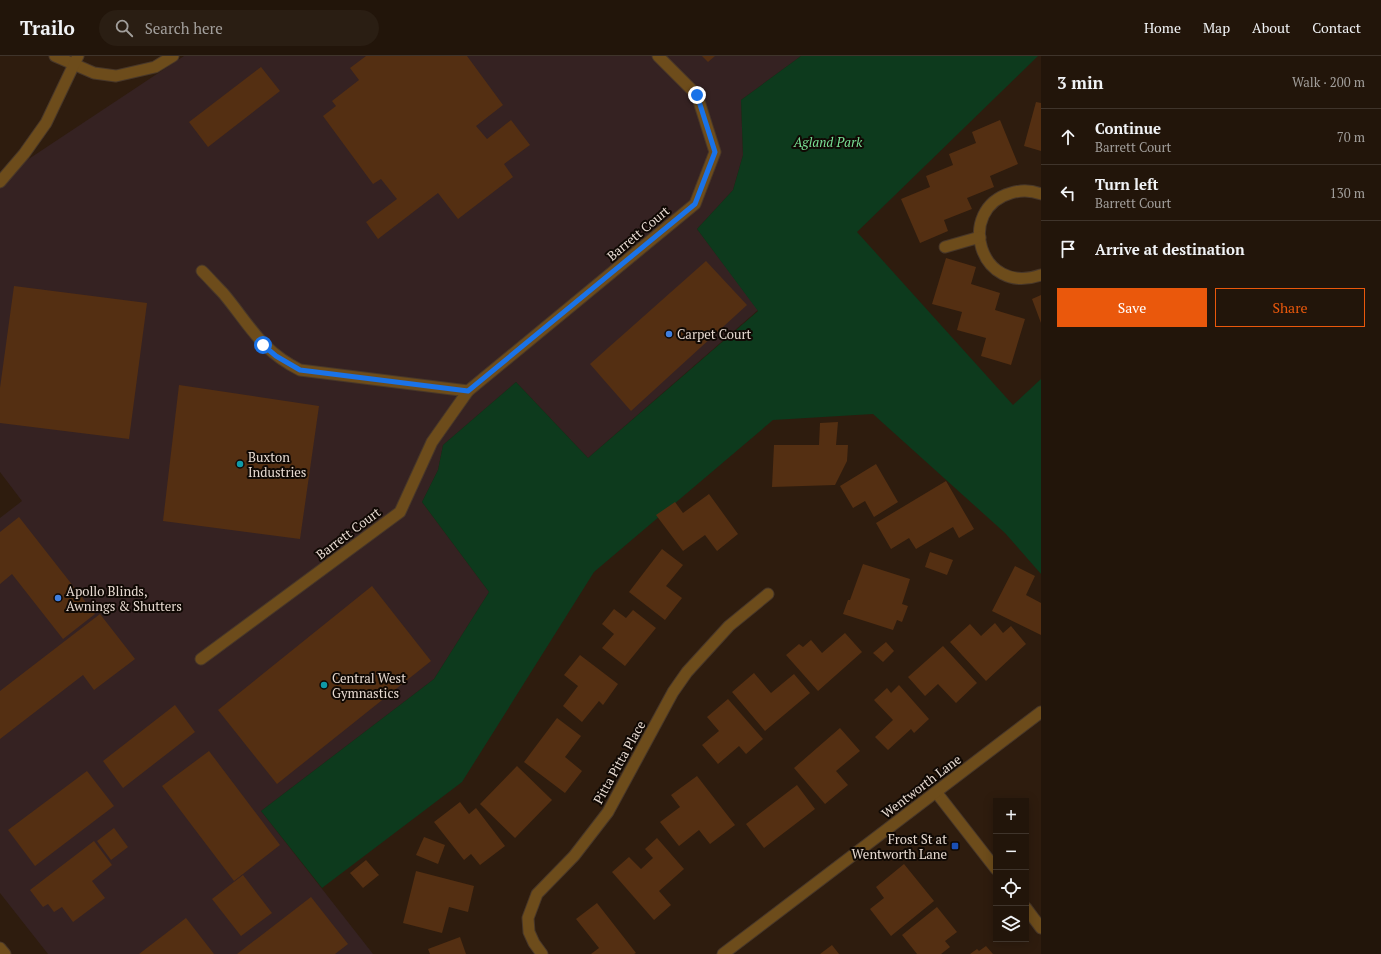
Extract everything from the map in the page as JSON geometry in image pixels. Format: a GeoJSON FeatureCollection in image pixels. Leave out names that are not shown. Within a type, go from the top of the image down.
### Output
{"type":"FeatureCollection","features":[{"type":"Feature","properties":{"kind":"street"},"geometry":{"type":"LineString","coordinates":[[55,56],[76,60],[94,74],[116,76],[155,67],[173,56]]}},
{"type":"Feature","properties":{"kind":"street","name":"Barrett Court"},"geometry":{"type":"LineString","coordinates":[[201,659],[400,512],[432,442],[468,391],[695,204],[715,152],[697,95],[658,56]]}},
{"type":"Feature","properties":{"kind":"street"},"geometry":{"type":"LineString","coordinates":[[0,182],[24,154],[46,122],[76,60]]}},
{"type":"Feature","properties":{"kind":"street"},"geometry":{"type":"LineString","coordinates":[[1041,194],[1020,190],[1005,195],[992,204],[984,215],[980,228],[980,242],[984,256],[992,267],[1004,275],[1017,279],[1031,279],[1041,275]]}},
{"type":"Feature","properties":{"kind":"street"},"geometry":{"type":"LineString","coordinates":[[945,247],[980,237]]}},
{"type":"Feature","properties":{"kind":"street"},"geometry":{"type":"LineString","coordinates":[[202,271],[223,294],[263,345],[276,356],[300,370],[468,391]]}},
{"type":"Feature","properties":{"kind":"street","name":"Pitta Pitta Place"},"geometry":{"type":"LineString","coordinates":[[542,954],[534,943],[529,932],[528,918],[537,894],[574,856],[608,812],[673,692],[687,672],[729,626],[768,594]]}},
{"type":"Feature","properties":{"kind":"street","name":"Wentworth Lane"},"geometry":{"type":"LineString","coordinates":[[723,954],[1041,712]]}},
{"type":"Feature","properties":{"kind":"street"},"geometry":{"type":"LineString","coordinates":[[936,792],[993,866]]}},
{"type":"Feature","properties":{"kind":"street"},"geometry":{"type":"LineString","coordinates":[[1029,912],[1041,928]]}},
{"type":"Feature","properties":{"kind":"street"},"geometry":{"type":"LineString","coordinates":[[0,948],[5,954]]}},
{"type":"Feature","properties":{"kind":"shaded area"},"geometry":{"type":"Polygon","coordinates":[[[184,56],[801,56],[741,100],[743,155],[733,190],[697,229],[758,310],[588,458],[516,382],[443,445],[438,470],[422,502],[489,592],[434,679],[261,811],[373,954],[48,954],[0,893],[0,518],[22,501],[0,472],[0,178],[184,56]]]}},
{"type":"Feature","properties":{"kind":"green space","name":"Agland Park"},"geometry":{"type":"Polygon","coordinates":[[[801,56],[1038,56],[857,232],[1013,405],[1041,379],[1041,574],[1005,533],[873,414],[773,420],[594,572],[462,782],[322,888],[261,811],[434,679],[489,592],[422,502],[438,470],[443,445],[516,382],[588,458],[758,311],[697,229],[733,190],[743,155],[741,100],[801,56]]]}},
{"type":"Feature","properties":{"kind":"building"},"geometry":{"type":"Polygon","coordinates":[[[366,56],[467,56],[503,105],[476,126],[487,139],[511,120],[530,145],[504,164],[513,177],[458,219],[438,193],[378,239],[366,222],[397,199],[381,179],[373,184],[323,116],[336,106],[332,101],[359,80],[350,68],[366,56]]]}},
{"type":"Feature","properties":{"kind":"building"},"geometry":{"type":"Polygon","coordinates":[[[702,56],[715,56],[708,62],[702,56]]]}},
{"type":"Feature","properties":{"kind":"building"},"geometry":{"type":"Polygon","coordinates":[[[261,67],[280,91],[208,147],[189,122],[261,67]]]}},
{"type":"Feature","properties":{"kind":"building"},"geometry":{"type":"Polygon","coordinates":[[[1036,102],[1041,103],[1041,151],[1024,146],[1036,102]]]}},
{"type":"Feature","properties":{"kind":"building"},"geometry":{"type":"Polygon","coordinates":[[[1000,120],[1018,164],[990,176],[994,187],[967,198],[972,209],[944,220],[948,231],[920,243],[901,199],[930,187],[926,176],[953,165],[949,154],[976,143],[972,132],[1000,120]]]}},
{"type":"Feature","properties":{"kind":"building"},"geometry":{"type":"Polygon","coordinates":[[[946,258],[976,267],[971,284],[1000,293],[995,310],[1025,319],[1011,365],[981,356],[986,338],[957,330],[962,312],[932,304],[946,258]]]}},
{"type":"Feature","properties":{"kind":"building","name":"Carpet Court"},"geometry":{"type":"Polygon","coordinates":[[[706,261],[747,305],[631,411],[590,364],[706,261]]]}},
{"type":"Feature","properties":{"kind":"building"},"geometry":{"type":"Polygon","coordinates":[[[14,286],[147,303],[129,439],[0,423],[0,388],[14,286]]]}},
{"type":"Feature","properties":{"kind":"building"},"geometry":{"type":"Polygon","coordinates":[[[1041,295],[1041,323],[1032,299],[1041,295]]]}},
{"type":"Feature","properties":{"kind":"building","name":"Buxton Industries"},"geometry":{"type":"Polygon","coordinates":[[[179,385],[319,406],[300,539],[163,521],[179,385]]]}},
{"type":"Feature","properties":{"kind":"building"},"geometry":{"type":"Polygon","coordinates":[[[838,422],[836,445],[848,445],[847,461],[835,485],[772,487],[774,445],[819,445],[820,423],[838,422]]]}},
{"type":"Feature","properties":{"kind":"building"},"geometry":{"type":"Polygon","coordinates":[[[876,464],[898,502],[874,517],[865,501],[853,508],[840,486],[876,464]]]}},
{"type":"Feature","properties":{"kind":"building"},"geometry":{"type":"Polygon","coordinates":[[[946,481],[974,529],[959,538],[953,527],[916,549],[909,538],[891,549],[876,523],[946,481]]]}},
{"type":"Feature","properties":{"kind":"building"},"geometry":{"type":"Polygon","coordinates":[[[709,494],[738,534],[717,551],[705,535],[683,551],[656,515],[675,502],[683,513],[709,494]]]}},
{"type":"Feature","properties":{"kind":"building"},"geometry":{"type":"Polygon","coordinates":[[[19,517],[95,614],[63,639],[12,574],[0,584],[0,532],[19,517]]]}},
{"type":"Feature","properties":{"kind":"building"},"geometry":{"type":"Polygon","coordinates":[[[662,549],[683,565],[666,586],[682,598],[665,620],[629,592],[662,549]]]}},
{"type":"Feature","properties":{"kind":"building"},"geometry":{"type":"Polygon","coordinates":[[[930,552],[953,560],[947,575],[925,567],[930,552]]]}},
{"type":"Feature","properties":{"kind":"building"},"geometry":{"type":"Polygon","coordinates":[[[863,564],[910,579],[902,604],[908,606],[902,622],[897,620],[893,630],[843,614],[848,600],[850,600],[863,564]]]}},
{"type":"Feature","properties":{"kind":"building"},"geometry":{"type":"Polygon","coordinates":[[[1015,566],[1035,576],[1026,595],[1041,603],[1041,635],[992,611],[1015,566]]]}},
{"type":"Feature","properties":{"kind":"building","name":"Central West Gymnastics"},"geometry":{"type":"Polygon","coordinates":[[[372,586],[431,661],[277,784],[218,710],[372,586]]]}},
{"type":"Feature","properties":{"kind":"building"},"geometry":{"type":"Polygon","coordinates":[[[614,609],[626,618],[633,610],[656,628],[625,666],[602,648],[614,634],[602,624],[614,609]]]}},
{"type":"Feature","properties":{"kind":"building"},"geometry":{"type":"Polygon","coordinates":[[[100,614],[135,659],[94,690],[83,675],[0,739],[0,691],[100,614]]]}},
{"type":"Feature","properties":{"kind":"building"},"geometry":{"type":"Polygon","coordinates":[[[995,623],[1003,633],[1011,626],[1026,644],[986,681],[950,642],[970,624],[981,636],[995,623]]]}},
{"type":"Feature","properties":{"kind":"building"},"geometry":{"type":"Polygon","coordinates":[[[845,633],[862,652],[818,691],[786,655],[799,644],[803,647],[811,640],[822,653],[845,633]]]}},
{"type":"Feature","properties":{"kind":"building"},"geometry":{"type":"Polygon","coordinates":[[[886,642],[894,651],[883,662],[873,653],[886,642]]]}},
{"type":"Feature","properties":{"kind":"building"},"geometry":{"type":"Polygon","coordinates":[[[943,646],[977,683],[956,703],[938,684],[925,696],[908,677],[943,646]]]}},
{"type":"Feature","properties":{"kind":"building"},"geometry":{"type":"Polygon","coordinates":[[[580,655],[618,684],[603,705],[599,701],[582,722],[563,706],[578,686],[564,675],[580,655]]]}},
{"type":"Feature","properties":{"kind":"building"},"geometry":{"type":"Polygon","coordinates":[[[754,673],[771,693],[794,674],[810,693],[765,731],[732,692],[754,673]]]}},
{"type":"Feature","properties":{"kind":"building"},"geometry":{"type":"Polygon","coordinates":[[[899,685],[929,719],[914,733],[911,729],[888,750],[875,737],[893,720],[874,700],[887,688],[891,693],[899,685]]]}},
{"type":"Feature","properties":{"kind":"building"},"geometry":{"type":"Polygon","coordinates":[[[728,699],[763,739],[746,754],[739,746],[718,764],[702,745],[719,731],[707,717],[728,699]]]}},
{"type":"Feature","properties":{"kind":"building"},"geometry":{"type":"Polygon","coordinates":[[[175,705],[195,732],[123,788],[103,761],[175,705]]]}},
{"type":"Feature","properties":{"kind":"building"},"geometry":{"type":"Polygon","coordinates":[[[557,718],[581,736],[565,757],[582,771],[565,793],[524,762],[557,718]]]}},
{"type":"Feature","properties":{"kind":"building"},"geometry":{"type":"Polygon","coordinates":[[[840,728],[860,751],[836,771],[848,785],[825,804],[794,768],[840,728]]]}},
{"type":"Feature","properties":{"kind":"building"},"geometry":{"type":"Polygon","coordinates":[[[209,751],[280,845],[234,881],[162,786],[209,751]]]}},
{"type":"Feature","properties":{"kind":"building"},"geometry":{"type":"Polygon","coordinates":[[[517,766],[552,800],[515,838],[480,804],[517,766]]]}},
{"type":"Feature","properties":{"kind":"building"},"geometry":{"type":"Polygon","coordinates":[[[87,771],[114,806],[35,866],[8,830],[87,771]]]}},
{"type":"Feature","properties":{"kind":"building"},"geometry":{"type":"Polygon","coordinates":[[[697,776],[735,825],[710,844],[699,830],[679,846],[660,822],[680,807],[671,795],[697,776]]]}},
{"type":"Feature","properties":{"kind":"building"},"geometry":{"type":"Polygon","coordinates":[[[797,785],[815,809],[764,848],[746,824],[797,785]]]}},
{"type":"Feature","properties":{"kind":"building"},"geometry":{"type":"Polygon","coordinates":[[[460,802],[469,814],[476,808],[505,846],[480,865],[471,854],[464,860],[434,822],[460,802]]]}},
{"type":"Feature","properties":{"kind":"building"},"geometry":{"type":"Polygon","coordinates":[[[114,828],[128,847],[111,860],[97,841],[114,828]]]}},
{"type":"Feature","properties":{"kind":"building"},"geometry":{"type":"Polygon","coordinates":[[[424,837],[445,845],[438,864],[416,855],[424,837]]]}},
{"type":"Feature","properties":{"kind":"building"},"geometry":{"type":"Polygon","coordinates":[[[657,838],[684,869],[659,891],[671,905],[654,920],[612,872],[629,857],[641,869],[653,858],[645,849],[657,838]]]}},
{"type":"Feature","properties":{"kind":"building"},"geometry":{"type":"Polygon","coordinates":[[[94,841],[112,865],[92,881],[105,898],[73,922],[62,907],[54,912],[48,904],[43,907],[30,890],[94,841]]]}},
{"type":"Feature","properties":{"kind":"building"},"geometry":{"type":"Polygon","coordinates":[[[366,860],[379,875],[363,888],[350,873],[366,860]]]}},
{"type":"Feature","properties":{"kind":"building"},"geometry":{"type":"Polygon","coordinates":[[[904,864],[934,901],[891,936],[870,909],[884,898],[876,887],[904,864]]]}},
{"type":"Feature","properties":{"kind":"building"},"geometry":{"type":"Polygon","coordinates":[[[416,871],[474,886],[468,912],[449,907],[442,933],[403,923],[416,871]]]}},
{"type":"Feature","properties":{"kind":"building"},"geometry":{"type":"Polygon","coordinates":[[[243,875],[272,913],[241,936],[212,899],[243,875]]]}},
{"type":"Feature","properties":{"kind":"building"},"geometry":{"type":"Polygon","coordinates":[[[311,897],[348,944],[335,954],[237,954],[311,897]]]}},
{"type":"Feature","properties":{"kind":"building"},"geometry":{"type":"Polygon","coordinates":[[[597,903],[636,953],[591,954],[599,948],[576,919],[597,903]]]}},
{"type":"Feature","properties":{"kind":"building"},"geometry":{"type":"Polygon","coordinates":[[[937,907],[957,932],[945,941],[950,947],[941,954],[917,954],[902,935],[937,907]]]}},
{"type":"Feature","properties":{"kind":"building"},"geometry":{"type":"Polygon","coordinates":[[[186,918],[214,954],[139,954],[186,918]]]}},
{"type":"Feature","properties":{"kind":"building"},"geometry":{"type":"Polygon","coordinates":[[[460,937],[466,954],[430,954],[428,949],[460,937]]]}},
{"type":"Feature","properties":{"kind":"building"},"geometry":{"type":"Polygon","coordinates":[[[832,945],[839,954],[820,954],[832,945]]]}},
{"type":"Feature","properties":{"kind":"building"},"geometry":{"type":"Polygon","coordinates":[[[986,946],[993,954],[970,954],[977,949],[979,951],[986,946]]]}},
{"type":"Feature","properties":{"kind":"place","name":"Carpet Court"},"geometry":{"type":"Point","coordinates":[669,334]}},
{"type":"Feature","properties":{"kind":"place","name":"Buxton Industries"},"geometry":{"type":"Point","coordinates":[240,464]}},
{"type":"Feature","properties":{"kind":"place","name":"Apollo Blinds, Awnings & Shutters"},"geometry":{"type":"Point","coordinates":[58,598]}},
{"type":"Feature","properties":{"kind":"place","name":"Central West Gymnastics"},"geometry":{"type":"Point","coordinates":[324,685]}},
{"type":"Feature","properties":{"kind":"place","name":"Frost St at Wentworth Lane"},"geometry":{"type":"Point","coordinates":[955,846]}},
{"type":"Feature","properties":{"kind":"route"},"geometry":{"type":"LineString","coordinates":[[263,345],[276,356],[300,370],[468,391],[695,204],[715,152],[697,95]]}}]}
